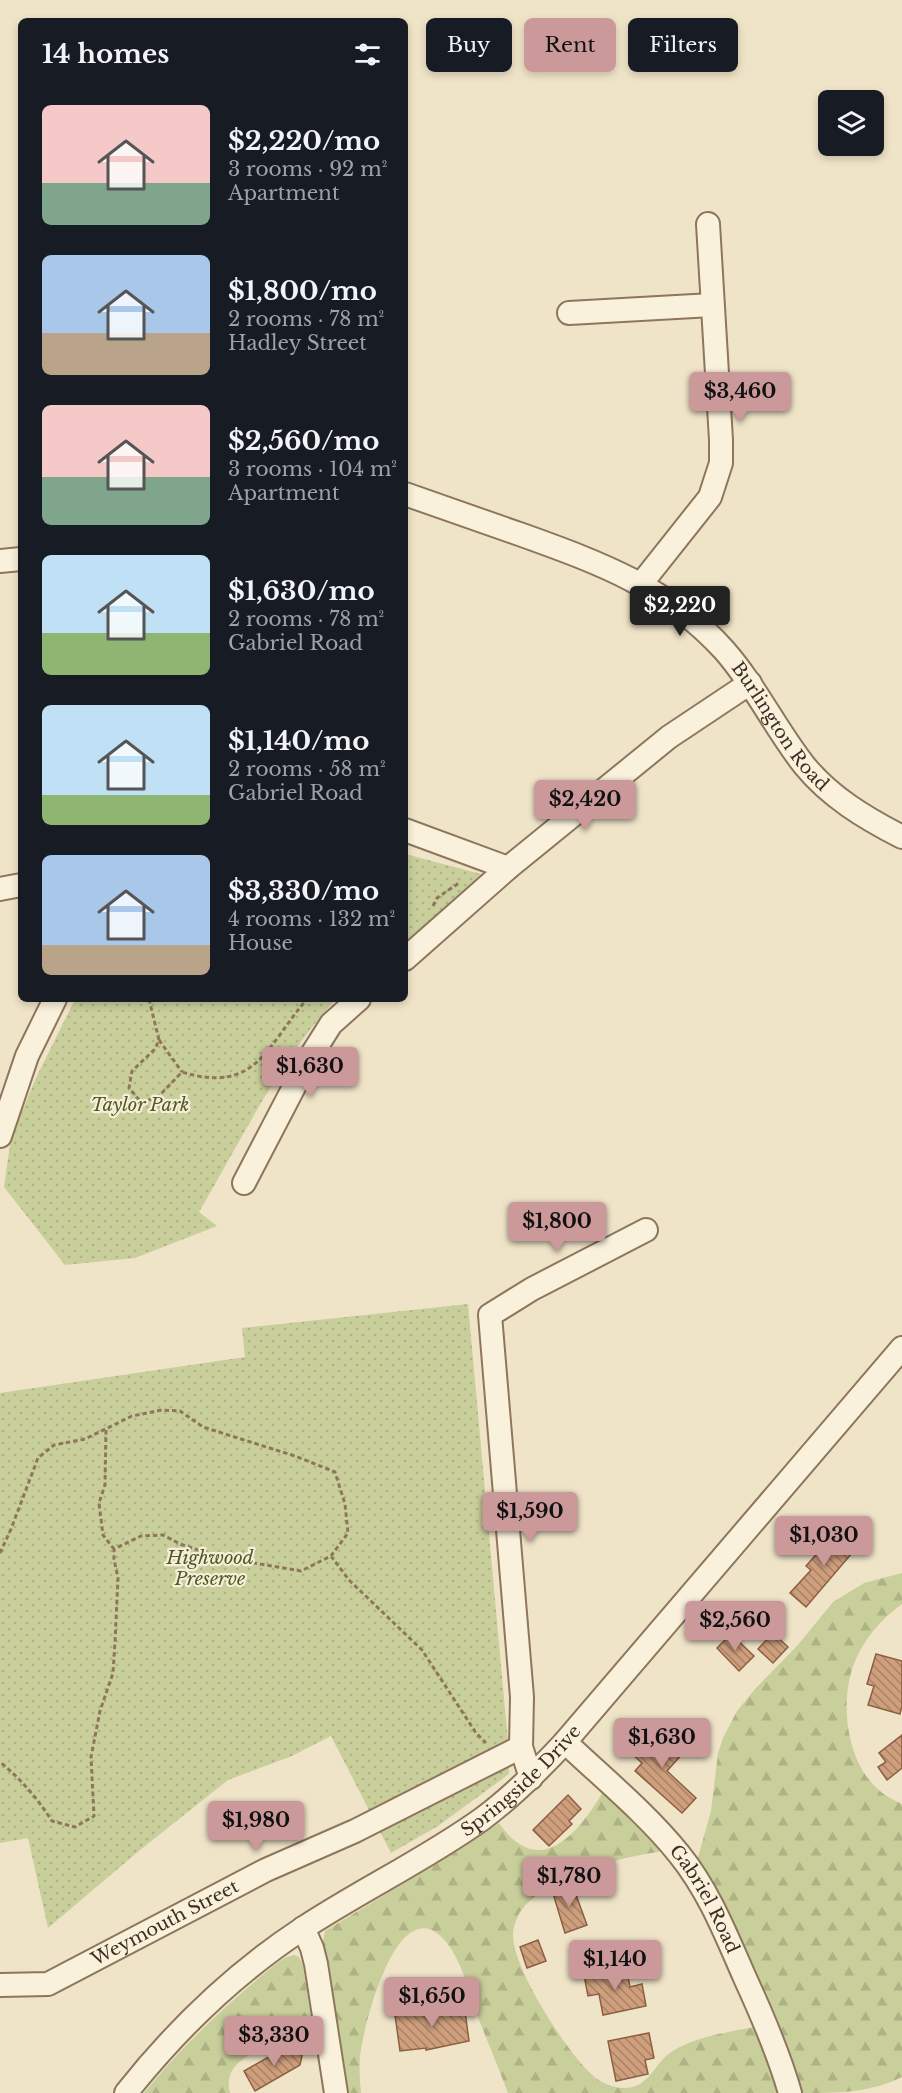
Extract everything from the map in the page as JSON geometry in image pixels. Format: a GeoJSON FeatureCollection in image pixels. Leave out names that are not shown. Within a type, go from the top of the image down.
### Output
{"type":"FeatureCollection","features":[{"type":"Feature","properties":{"kind":"street"},"geometry":{"type":"LineString","coordinates":[[641,584],[710,497],[721,463],[708,224]]}},
{"type":"Feature","properties":{"kind":"street"},"geometry":{"type":"LineString","coordinates":[[568,313],[712,305]]}},
{"type":"Feature","properties":{"kind":"street","name":"Burlington Road"},"geometry":{"type":"LineString","coordinates":[[408,495],[598,563],[641,584],[698,626],[723,649],[750,683],[805,766],[838,799],[902,837]]}},
{"type":"Feature","properties":{"kind":"street"},"geometry":{"type":"LineString","coordinates":[[0,561],[18,559]]}},
{"type":"Feature","properties":{"kind":"street"},"geometry":{"type":"LineString","coordinates":[[408,956],[508,868],[669,737],[750,683]]}},
{"type":"Feature","properties":{"kind":"street"},"geometry":{"type":"LineString","coordinates":[[408,831],[508,868]]}},
{"type":"Feature","properties":{"kind":"street"},"geometry":{"type":"LineString","coordinates":[[0,889],[18,886]]}},
{"type":"Feature","properties":{"kind":"street"},"geometry":{"type":"LineString","coordinates":[[0,1136],[27,1056],[54,1002]]}},
{"type":"Feature","properties":{"kind":"street"},"geometry":{"type":"LineString","coordinates":[[244,1183],[307,1062],[331,1024],[356,1002]]}},
{"type":"Feature","properties":{"kind":"street"},"geometry":{"type":"LineString","coordinates":[[531,1778],[512,1752],[522,1697],[490,1315],[532,1289],[646,1230]]}},
{"type":"Feature","properties":{"kind":"street","name":"Springside Drive"},"geometry":{"type":"LineString","coordinates":[[126,2093],[154,2059],[205,2006],[237,1977],[303,1928],[465,1830],[531,1778],[565,1742],[902,1347]]}},
{"type":"Feature","properties":{"kind":"street","name":"Gabriel Road"},"geometry":{"type":"LineString","coordinates":[[565,1742],[665,1838],[699,1881],[750,1987],[790,2093]]}},
{"type":"Feature","properties":{"kind":"street","name":"Weymouth Street"},"geometry":{"type":"LineString","coordinates":[[0,1985],[48,1984],[266,1870],[355,1831],[512,1752]]}},
{"type":"Feature","properties":{"kind":"street"},"geometry":{"type":"LineString","coordinates":[[303,1928],[315,1958],[336,2093]]}},
{"type":"Feature","properties":{"kind":"path"},"geometry":{"type":"LineString","coordinates":[[150,1002],[159,1040],[182,1072],[202,1078],[231,1077],[262,1058],[304,1002]]}},
{"type":"Feature","properties":{"kind":"path"},"geometry":{"type":"LineString","coordinates":[[159,1040],[155,1049],[132,1071],[129,1088],[141,1102],[158,1097],[182,1072]]}},
{"type":"Feature","properties":{"kind":"path"},"geometry":{"type":"LineString","coordinates":[[0,1553],[38,1458],[54,1444],[84,1439],[132,1416],[162,1410],[180,1411],[203,1427],[295,1456],[335,1472],[345,1504],[348,1533],[331,1556],[301,1571],[254,1563],[237,1563],[180,1544],[163,1535],[141,1536],[114,1550]]}},
{"type":"Feature","properties":{"kind":"path"},"geometry":{"type":"LineString","coordinates":[[0,1762],[15,1774],[39,1800],[52,1821],[75,1827],[94,1816],[91,1757],[100,1711],[113,1673],[118,1578],[114,1550],[103,1535],[99,1503],[105,1485],[106,1430]]}},
{"type":"Feature","properties":{"kind":"path"},"geometry":{"type":"LineString","coordinates":[[331,1556],[349,1580],[422,1650],[476,1733],[512,1752]]}},
{"type":"Feature","properties":{"kind":"green space"},"geometry":{"type":"Polygon","coordinates":[[[408,855],[485,875],[408,939],[408,855]]]}},
{"type":"Feature","properties":{"kind":"green space","name":"Taylor Park"},"geometry":{"type":"Polygon","coordinates":[[[74,1002],[333,1002],[296,1048],[246,1129],[199,1212],[217,1226],[135,1258],[65,1265],[4,1187],[11,1138],[35,1080],[74,1002]]]}},
{"type":"Feature","properties":{"kind":"green space","name":"Highwood Preserve"},"geometry":{"type":"Polygon","coordinates":[[[468,1304],[509,1774],[438,1826],[391,1853],[331,1736],[292,1756],[228,1780],[140,1850],[48,1928],[28,1838],[0,1843],[0,1393],[245,1357],[242,1328],[468,1304]]]}},
{"type":"Feature","properties":{"kind":"green space"},"geometry":{"type":"Polygon","coordinates":[[[902,1573],[902,1604],[887,1616],[862,1647],[850,1678],[847,1710],[851,1743],[863,1771],[879,1790],[902,1804],[902,2077],[865,2089],[801,2093],[697,1861],[711,1811],[718,1753],[737,1711],[797,1646],[833,1602],[864,1583],[902,1573]]]}},
{"type":"Feature","properties":{"kind":"green space"},"geometry":{"type":"Polygon","coordinates":[[[603,1792],[663,1851],[606,1863],[566,1877],[532,1898],[520,1912],[513,1932],[515,1948],[521,1966],[541,2006],[566,2044],[588,2071],[604,2083],[619,2088],[632,2087],[643,2082],[665,2057],[684,2045],[696,2040],[755,2027],[779,2093],[508,2093],[458,1962],[446,1942],[438,1934],[422,1928],[408,1935],[395,1951],[384,1972],[374,1997],[362,2042],[361,2093],[349,2093],[323,1942],[325,1931],[499,1823],[514,1840],[529,1849],[544,1850],[557,1845],[582,1822],[603,1792]]]}},
{"type":"Feature","properties":{"kind":"green space"},"geometry":{"type":"Polygon","coordinates":[[[294,1955],[299,1957],[303,1966],[315,2041],[273,2047],[245,2058],[235,2067],[229,2079],[230,2093],[144,2093],[199,2032],[228,2005],[275,1964],[294,1955]]]}},
{"type":"Feature","properties":{"kind":"building"},"geometry":{"type":"Polygon","coordinates":[[[839,1529],[858,1546],[806,1607],[790,1593],[811,1570],[806,1566],[839,1529]]]}},
{"type":"Feature","properties":{"kind":"building"},"geometry":{"type":"Polygon","coordinates":[[[773,1633],[788,1647],[773,1663],[758,1649],[773,1633]]]}},
{"type":"Feature","properties":{"kind":"building"},"geometry":{"type":"Polygon","coordinates":[[[731,1634],[754,1656],[739,1671],[717,1648],[731,1634]]]}},
{"type":"Feature","properties":{"kind":"building"},"geometry":{"type":"Polygon","coordinates":[[[876,1654],[902,1661],[900,1714],[868,1705],[874,1686],[867,1684],[876,1654]]]}},
{"type":"Feature","properties":{"kind":"building"},"geometry":{"type":"Polygon","coordinates":[[[654,1728],[683,1753],[667,1771],[696,1798],[682,1813],[635,1771],[642,1763],[631,1753],[654,1728]]]}},
{"type":"Feature","properties":{"kind":"building"},"geometry":{"type":"Polygon","coordinates":[[[902,1735],[902,1768],[887,1780],[878,1767],[886,1762],[879,1753],[902,1735]]]}},
{"type":"Feature","properties":{"kind":"building"},"geometry":{"type":"Polygon","coordinates":[[[568,1795],[581,1809],[569,1821],[572,1824],[549,1846],[533,1830],[568,1795]]]}},
{"type":"Feature","properties":{"kind":"building"},"geometry":{"type":"Polygon","coordinates":[[[572,1884],[587,1925],[565,1933],[552,1890],[572,1884]]]}},
{"type":"Feature","properties":{"kind":"building"},"geometry":{"type":"Polygon","coordinates":[[[538,1940],[546,1961],[527,1968],[520,1947],[538,1940]]]}},
{"type":"Feature","properties":{"kind":"building"},"geometry":{"type":"Polygon","coordinates":[[[626,1967],[630,1987],[642,1984],[646,2006],[603,2015],[599,1994],[588,1996],[584,1975],[626,1967]]]}},
{"type":"Feature","properties":{"kind":"building"},"geometry":{"type":"Polygon","coordinates":[[[464,2004],[469,2041],[426,2050],[426,2048],[400,2051],[395,2015],[464,2004]]]}},
{"type":"Feature","properties":{"kind":"building"},"geometry":{"type":"Polygon","coordinates":[[[649,2033],[654,2058],[645,2060],[648,2074],[616,2081],[608,2041],[649,2033]]]}},
{"type":"Feature","properties":{"kind":"building"},"geometry":{"type":"Polygon","coordinates":[[[286,2047],[303,2051],[300,2065],[255,2091],[244,2071],[286,2047]]]}}]}
